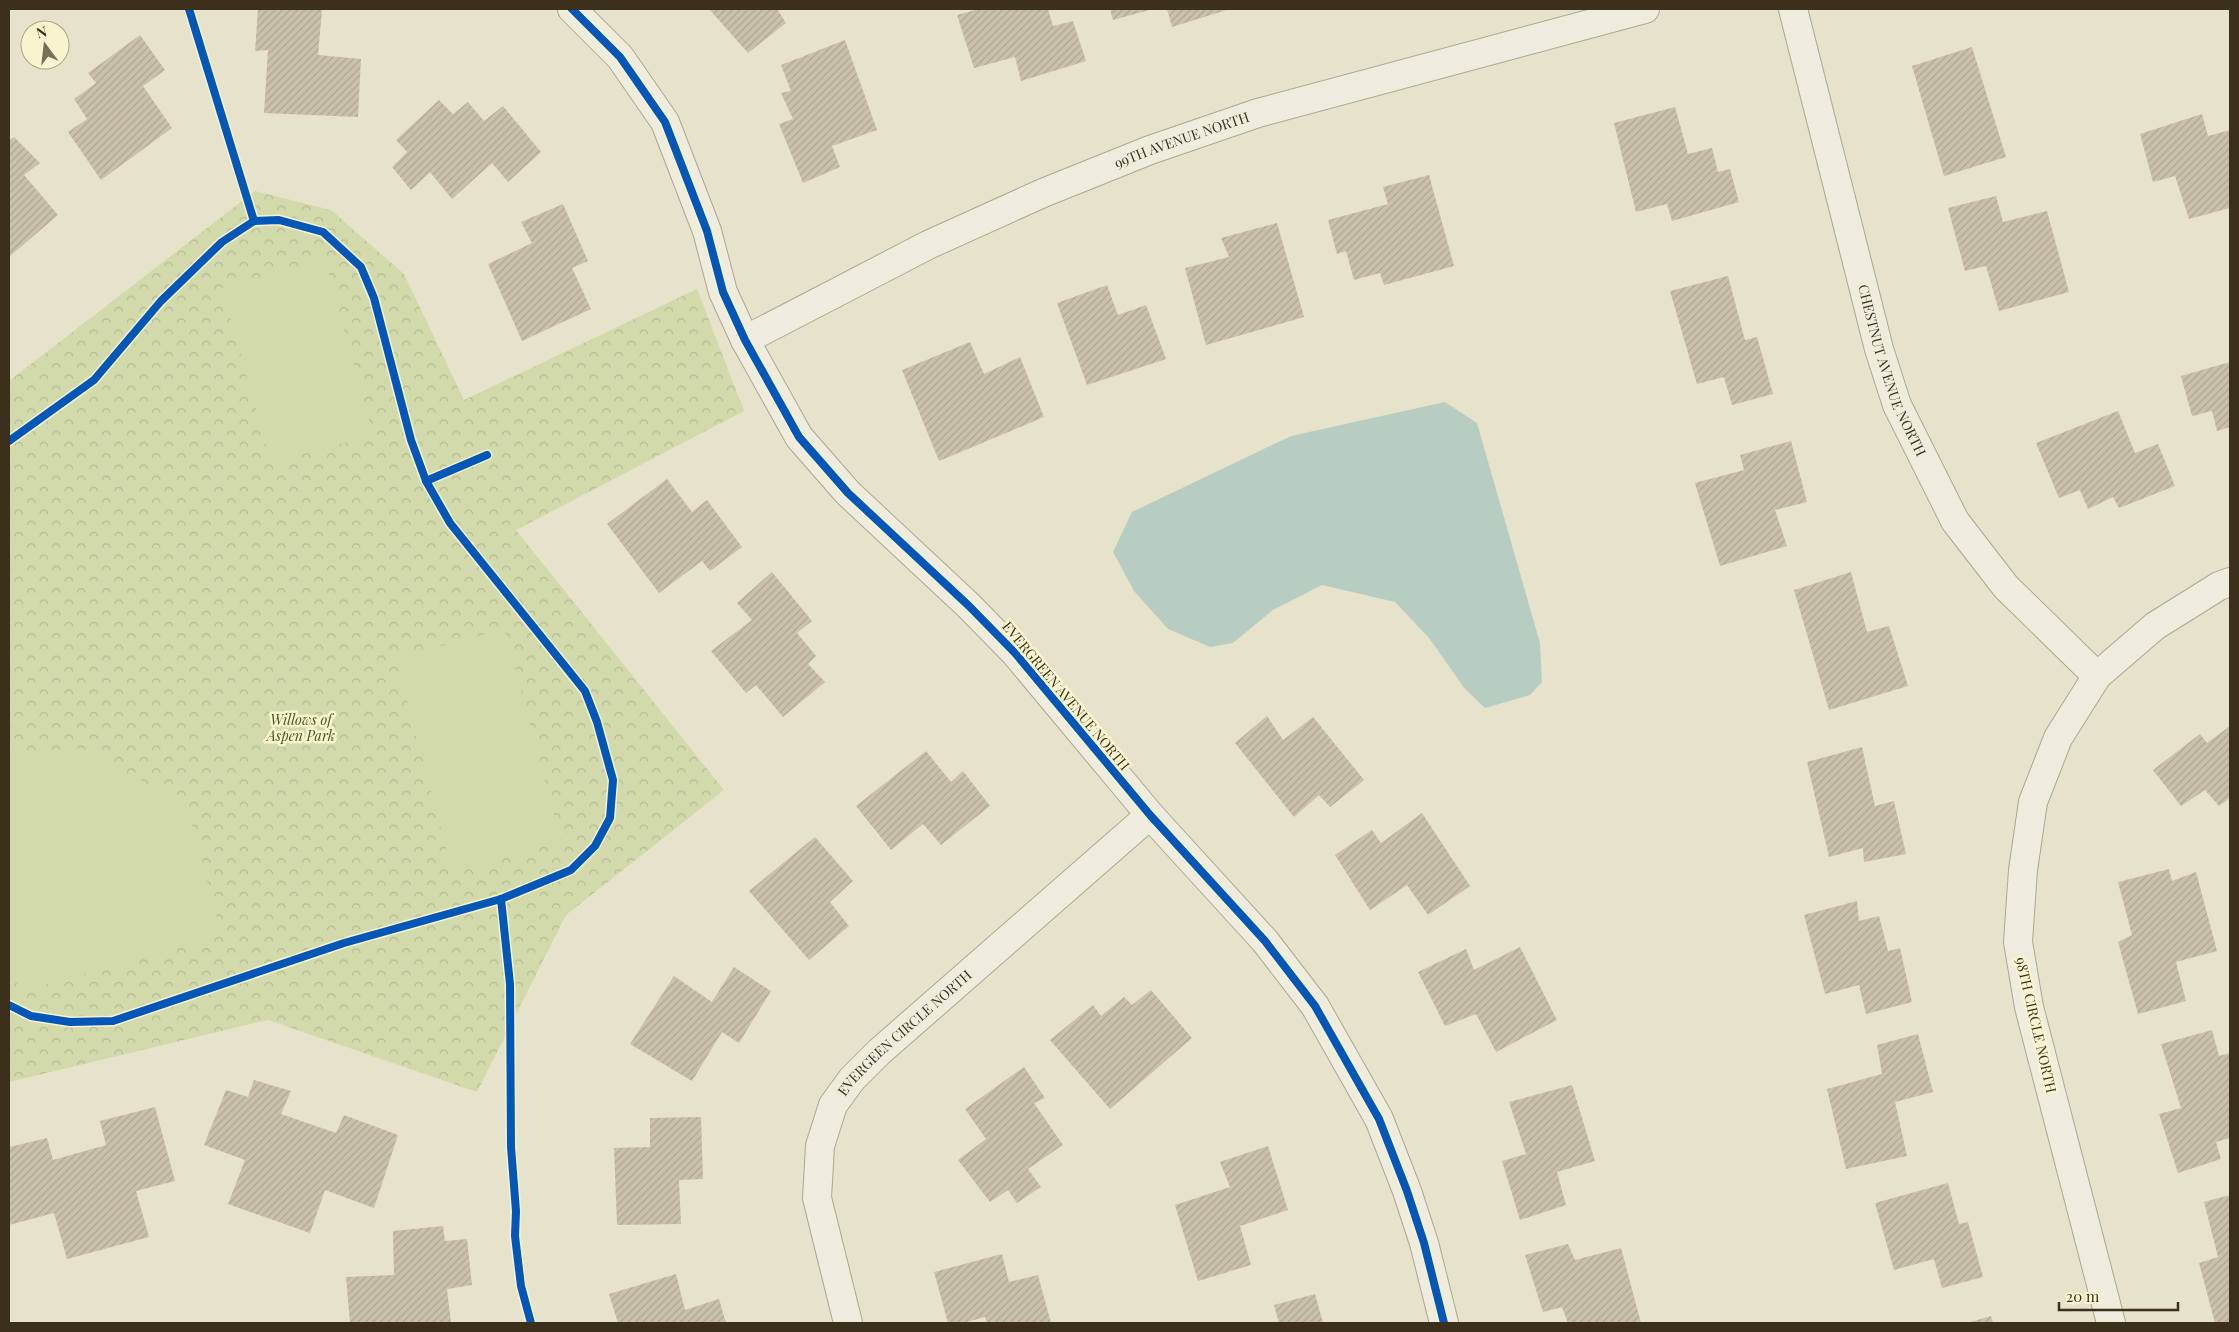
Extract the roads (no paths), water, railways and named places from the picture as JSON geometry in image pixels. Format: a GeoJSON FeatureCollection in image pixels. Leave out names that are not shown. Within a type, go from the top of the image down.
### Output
{"type":"FeatureCollection","features":[{"type":"Feature","properties":{"kind":"street","name":"EVERGREEN AVENUE NORTH"},"geometry":{"type":"LineString","coordinates":[[572,9],[620,57],[665,122],[707,231],[723,292],[745,340],[799,436],[848,493],[969,606],[1015,652],[1150,815],[1265,941],[1320,1015],[1379,1119],[1407,1191],[1424,1243],[1444,1323]]}},
{"type":"Feature","properties":{"kind":"street","name":"99TH AVENUE NORTH"},"geometry":{"type":"LineString","coordinates":[[745,340],[928,245],[1043,193],[1150,150],[1258,113],[1645,9]]}},
{"type":"Feature","properties":{"kind":"street","name":"CHESTNUT AVENUE NORTH"},"geometry":{"type":"LineString","coordinates":[[1792,9],[1879,349],[1897,405],[1955,521],[2006,588],[2097,676]]}},
{"type":"Feature","properties":{"kind":"street","name":"98TH CIRCLE NORTH"},"geometry":{"type":"LineString","coordinates":[[2111,1323],[2029,1007],[2018,942],[2023,870],[2033,802],[2058,738],[2097,676],[2155,626],[2219,586],[2230,582]]}},
{"type":"Feature","properties":{"kind":"street","name":"EVERGEEN CIRCLE NORTH"},"geometry":{"type":"LineString","coordinates":[[848,1323],[816,1198],[820,1146],[833,1105],[852,1079],[879,1052],[1150,815]]}},
{"type":"Feature","properties":{"kind":"park label","name":"Willows of Aspen Park"},"geometry":{"type":"Point","coordinates":[301,728]}}]}
